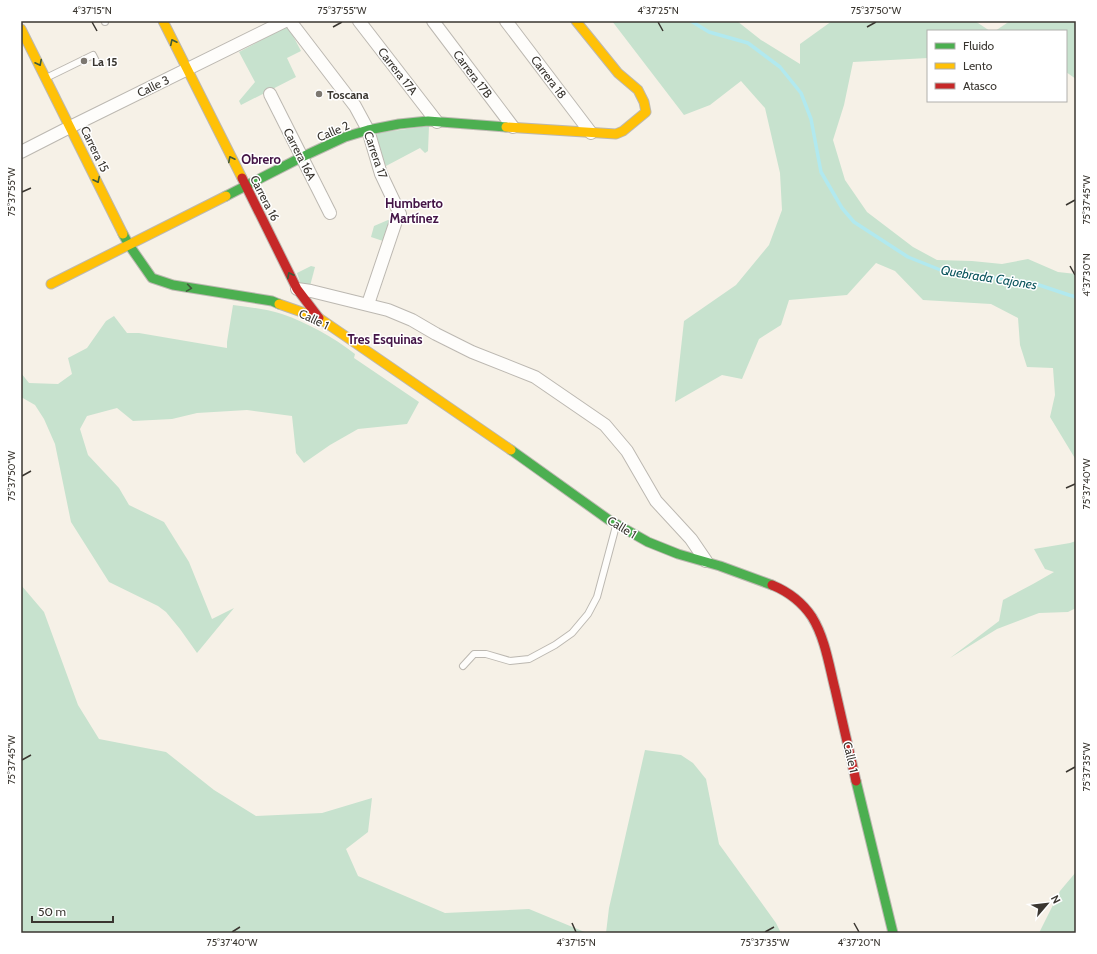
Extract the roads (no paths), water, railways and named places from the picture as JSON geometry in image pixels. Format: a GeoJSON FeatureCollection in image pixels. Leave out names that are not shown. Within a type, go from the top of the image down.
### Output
{"type":"FeatureCollection","features":[{"type":"Feature","properties":{"kind":"street","name":"Carrera 16"},"geometry":{"type":"LineString","coordinates":[[163,21],[186,70],[297,289],[319,318]]}},
{"type":"Feature","properties":{"kind":"street","name":"Calle 3"},"geometry":{"type":"LineString","coordinates":[[21,152],[70,126],[286,21]]}},
{"type":"Feature","properties":{"kind":"street","name":"Carrera 17"},"geometry":{"type":"LineString","coordinates":[[291,21],[356,106],[368,130],[381,174],[400,214],[394,224],[368,304]]}},
{"type":"Feature","properties":{"kind":"street","name":"Carrera 17A"},"geometry":{"type":"LineString","coordinates":[[359,21],[437,122]]}},
{"type":"Feature","properties":{"kind":"street","name":"Carrera 17B"},"geometry":{"type":"LineString","coordinates":[[433,21],[513,127]]}},
{"type":"Feature","properties":{"kind":"street","name":"Carrera 18"},"geometry":{"type":"LineString","coordinates":[[506,21],[591,133]]}},
{"type":"Feature","properties":{"kind":"street","name":"Calle 2"},"geometry":{"type":"LineString","coordinates":[[51,284],[302,157],[345,137],[368,130],[399,124],[428,121],[591,133],[616,134],[623,131],[646,112],[644,102],[638,90],[618,73],[576,21]]}},
{"type":"Feature","properties":{"kind":"street","name":"Carrera 15"},"geometry":{"type":"LineString","coordinates":[[21,29],[129,245],[152,278]]}},
{"type":"Feature","properties":{"kind":"street","name":"Carrera 16A"},"geometry":{"type":"LineString","coordinates":[[270,94],[330,214]]}},
{"type":"Feature","properties":{"kind":"street","name":"Calle 1"},"geometry":{"type":"LineString","coordinates":[[152,278],[172,285],[272,301],[319,318],[630,533],[675,554],[706,562],[772,585],[786,591],[800,602],[812,617],[821,635],[829,663],[893,933]]}},
{"type":"Feature","properties":{"kind":"street","name":"Calle 1"},"geometry":{"type":"LineString","coordinates":[[297,289],[311,290],[388,310],[412,320],[472,352],[535,377],[605,425],[627,450],[656,501],[691,540],[706,562]]}},
{"type":"Feature","properties":{"kind":"lane"},"geometry":{"type":"LineString","coordinates":[[46,78],[93,55],[96,60]]}},
{"type":"Feature","properties":{"kind":"lane"},"geometry":{"type":"LineString","coordinates":[[463,666],[474,654],[486,654],[510,661],[529,659],[555,645],[572,633],[588,614],[597,597],[617,525]]}},
{"type":"Feature","properties":{"kind":"waterway","name":"Quebrada Cajones"},"geometry":{"type":"LineString","coordinates":[[691,21],[709,32],[748,43],[780,67],[801,93],[811,119],[821,172],[842,208],[854,222],[908,257],[943,271],[1033,283],[1076,297]]}},
{"type":"Feature","properties":{"kind":"place","name":"La 15"},"geometry":{"type":"Point","coordinates":[84,61]}},
{"type":"Feature","properties":{"kind":"place","name":"Toscana"},"geometry":{"type":"Point","coordinates":[319,94]}},
{"type":"Feature","properties":{"kind":"district","name":"Obrero"},"geometry":{"type":"Point","coordinates":[261,159]}},
{"type":"Feature","properties":{"kind":"district","name":"Humberto Martínez"},"geometry":{"type":"Point","coordinates":[414,210]}},
{"type":"Feature","properties":{"kind":"district","name":"Tres Esquinas"},"geometry":{"type":"Point","coordinates":[385,339]}}]}
